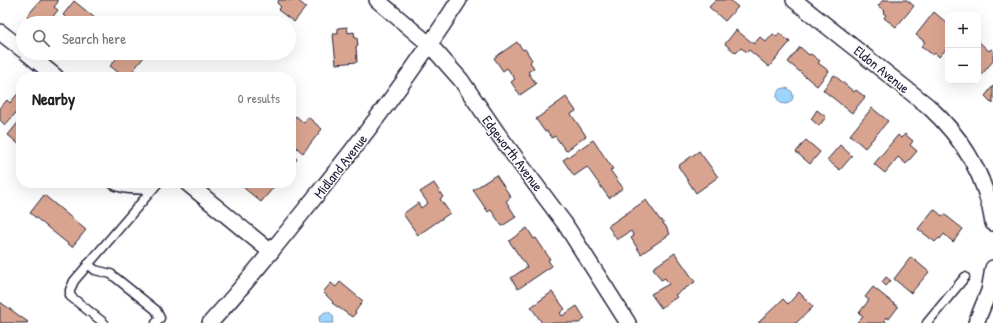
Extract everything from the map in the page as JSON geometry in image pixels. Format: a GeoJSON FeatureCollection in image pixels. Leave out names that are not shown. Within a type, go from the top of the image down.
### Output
{"type":"FeatureCollection","features":[{"type":"Feature","properties":{"kind":"street","name":"Edgeworth Avenue"},"geometry":{"type":"LineString","coordinates":[[376,0],[430,46],[461,80],[494,128],[565,224],[628,323]]}},
{"type":"Feature","properties":{"kind":"street","name":"Midland Avenue"},"geometry":{"type":"LineString","coordinates":[[210,323],[271,252],[361,139],[430,46],[459,0]]}},
{"type":"Feature","properties":{"kind":"street","name":"Eldon Avenue"},"geometry":{"type":"LineString","coordinates":[[794,0],[928,106],[945,122],[964,146],[983,183],[991,207],[993,223]]}},
{"type":"Feature","properties":{"kind":"street"},"geometry":{"type":"LineString","coordinates":[[0,32],[16,45]]}},
{"type":"Feature","properties":{"kind":"street"},"geometry":{"type":"LineString","coordinates":[[35,60],[50,72]]}},
{"type":"Feature","properties":{"kind":"street"},"geometry":{"type":"LineString","coordinates":[[193,188],[271,252]]}},
{"type":"Feature","properties":{"kind":"street"},"geometry":{"type":"LineString","coordinates":[[976,323],[989,291],[993,268]]}},
{"type":"Feature","properties":{"kind":"lane"},"geometry":{"type":"LineString","coordinates":[[126,188],[137,190],[146,188]]}},
{"type":"Feature","properties":{"kind":"lane"},"geometry":{"type":"LineString","coordinates":[[104,323],[70,296],[70,290],[74,281],[153,188]]}},
{"type":"Feature","properties":{"kind":"lane"},"geometry":{"type":"LineString","coordinates":[[88,264],[95,270],[111,274],[156,310],[160,318],[156,323]]}},
{"type":"Feature","properties":{"kind":"lane"},"geometry":{"type":"LineString","coordinates":[[927,323],[965,277]]}},
{"type":"Feature","properties":{"kind":"water"},"geometry":{"type":"Polygon","coordinates":[[[785,88],[791,90],[793,96],[791,102],[785,104],[779,102],[777,96],[779,90],[785,88]]]}},
{"type":"Feature","properties":{"kind":"water"},"geometry":{"type":"Polygon","coordinates":[[[325,312],[332,315],[334,318],[333,323],[320,323],[319,317],[325,312]]]}},
{"type":"Feature","properties":{"kind":"building"},"geometry":{"type":"Polygon","coordinates":[[[41,0],[57,0],[58,2],[54,7],[58,10],[53,16],[27,16],[41,0]]]}},
{"type":"Feature","properties":{"kind":"building"},"geometry":{"type":"Polygon","coordinates":[[[279,0],[297,0],[306,7],[296,20],[296,16],[286,16],[278,10],[281,7],[277,3],[279,0]]]}},
{"type":"Feature","properties":{"kind":"building"},"geometry":{"type":"Polygon","coordinates":[[[716,0],[733,0],[731,1],[738,7],[725,21],[709,7],[716,0]]]}},
{"type":"Feature","properties":{"kind":"building"},"geometry":{"type":"Polygon","coordinates":[[[883,0],[907,0],[914,6],[896,27],[884,18],[886,15],[883,13],[885,11],[878,6],[883,0]]]}},
{"type":"Feature","properties":{"kind":"building"},"geometry":{"type":"Polygon","coordinates":[[[74,1],[92,16],[64,16],[63,15],[74,1]]]}},
{"type":"Feature","properties":{"kind":"building"},"geometry":{"type":"Polygon","coordinates":[[[934,12],[945,21],[945,50],[939,57],[935,53],[933,55],[921,46],[925,42],[916,35],[934,12]]]}},
{"type":"Feature","properties":{"kind":"building"},"geometry":{"type":"Polygon","coordinates":[[[347,27],[348,33],[354,32],[355,38],[357,38],[357,62],[336,64],[333,34],[338,34],[338,28],[347,27]]]}},
{"type":"Feature","properties":{"kind":"building"},"geometry":{"type":"Polygon","coordinates":[[[736,30],[754,44],[760,37],[766,42],[773,34],[777,37],[779,33],[790,42],[769,67],[749,50],[747,52],[741,48],[736,53],[725,44],[736,30]]]}},
{"type":"Feature","properties":{"kind":"building"},"geometry":{"type":"Polygon","coordinates":[[[517,42],[523,50],[525,49],[532,60],[530,62],[534,68],[528,72],[536,84],[520,95],[511,82],[515,79],[507,68],[503,71],[494,58],[517,42]]]}},
{"type":"Feature","properties":{"kind":"building"},"geometry":{"type":"Polygon","coordinates":[[[981,44],[989,51],[991,49],[993,50],[993,61],[981,75],[981,44]]]}},
{"type":"Feature","properties":{"kind":"building"},"geometry":{"type":"Polygon","coordinates":[[[800,47],[809,55],[811,54],[820,61],[818,63],[829,71],[817,86],[788,62],[800,47]]]}},
{"type":"Feature","properties":{"kind":"building"},"geometry":{"type":"Polygon","coordinates":[[[115,60],[141,60],[132,72],[118,72],[110,66],[115,60]]]}},
{"type":"Feature","properties":{"kind":"building"},"geometry":{"type":"Polygon","coordinates":[[[834,75],[854,92],[856,90],[865,97],[852,113],[823,90],[834,75]]]}},
{"type":"Feature","properties":{"kind":"building"},"geometry":{"type":"Polygon","coordinates":[[[993,86],[993,104],[985,96],[993,86]]]}},
{"type":"Feature","properties":{"kind":"building"},"geometry":{"type":"Polygon","coordinates":[[[16,96],[16,113],[5,125],[0,120],[0,108],[7,100],[10,103],[16,96]]]}},
{"type":"Feature","properties":{"kind":"building"},"geometry":{"type":"Polygon","coordinates":[[[566,97],[576,111],[571,114],[586,136],[566,151],[555,136],[552,138],[547,131],[545,132],[536,119],[566,97]]]}},
{"type":"Feature","properties":{"kind":"building"},"geometry":{"type":"Polygon","coordinates":[[[872,108],[888,121],[865,148],[850,135],[872,108]]]}},
{"type":"Feature","properties":{"kind":"building"},"geometry":{"type":"Polygon","coordinates":[[[817,110],[826,117],[819,126],[811,119],[817,110]]]}},
{"type":"Feature","properties":{"kind":"building"},"geometry":{"type":"Polygon","coordinates":[[[296,116],[304,123],[308,117],[322,129],[303,153],[296,147],[296,116]]]}},
{"type":"Feature","properties":{"kind":"building"},"geometry":{"type":"Polygon","coordinates":[[[16,125],[16,142],[8,135],[16,125]]]}},
{"type":"Feature","properties":{"kind":"building"},"geometry":{"type":"Polygon","coordinates":[[[905,134],[913,141],[910,145],[917,151],[906,164],[898,157],[885,173],[874,164],[898,135],[901,138],[905,134]]]}},
{"type":"Feature","properties":{"kind":"building"},"geometry":{"type":"Polygon","coordinates":[[[593,140],[613,169],[610,170],[623,188],[609,198],[587,167],[574,176],[563,160],[593,140]]]}},
{"type":"Feature","properties":{"kind":"building"},"geometry":{"type":"Polygon","coordinates":[[[806,140],[820,152],[810,164],[796,152],[806,140]]]}},
{"type":"Feature","properties":{"kind":"building"},"geometry":{"type":"Polygon","coordinates":[[[840,145],[852,156],[840,170],[827,160],[840,145]]]}},
{"type":"Feature","properties":{"kind":"building"},"geometry":{"type":"Polygon","coordinates":[[[699,151],[718,177],[696,193],[678,166],[699,151]]]}},
{"type":"Feature","properties":{"kind":"building"},"geometry":{"type":"Polygon","coordinates":[[[496,175],[511,197],[506,201],[516,217],[502,226],[491,210],[488,212],[473,190],[496,175]]]}},
{"type":"Feature","properties":{"kind":"building"},"geometry":{"type":"Polygon","coordinates":[[[434,183],[443,197],[440,199],[450,213],[418,235],[403,214],[418,203],[421,208],[428,203],[420,192],[434,183]]]}},
{"type":"Feature","properties":{"kind":"building"},"geometry":{"type":"Polygon","coordinates":[[[244,188],[273,188],[261,202],[244,188]]]}},
{"type":"Feature","properties":{"kind":"building"},"geometry":{"type":"Polygon","coordinates":[[[44,195],[86,230],[72,247],[30,213],[44,195]]]}},
{"type":"Feature","properties":{"kind":"building"},"geometry":{"type":"Polygon","coordinates":[[[646,200],[660,220],[662,220],[670,234],[641,254],[631,238],[634,236],[631,231],[617,240],[608,226],[646,200]]]}},
{"type":"Feature","properties":{"kind":"building"},"geometry":{"type":"Polygon","coordinates":[[[934,209],[942,216],[944,214],[963,229],[953,242],[944,234],[935,242],[918,229],[934,209]]]}},
{"type":"Feature","properties":{"kind":"building"},"geometry":{"type":"Polygon","coordinates":[[[527,228],[534,239],[536,238],[550,259],[548,260],[552,266],[518,289],[511,278],[527,267],[509,241],[527,228]]]}},
{"type":"Feature","properties":{"kind":"building"},"geometry":{"type":"Polygon","coordinates":[[[675,253],[695,282],[675,295],[677,297],[661,308],[651,294],[669,284],[665,278],[661,280],[653,268],[675,253]]]}},
{"type":"Feature","properties":{"kind":"building"},"geometry":{"type":"Polygon","coordinates":[[[911,257],[929,272],[911,293],[894,279],[911,257]]]}},
{"type":"Feature","properties":{"kind":"building"},"geometry":{"type":"Polygon","coordinates":[[[886,277],[891,281],[886,286],[882,282],[886,277]]]}},
{"type":"Feature","properties":{"kind":"building"},"geometry":{"type":"Polygon","coordinates":[[[340,282],[363,301],[352,317],[332,303],[333,302],[323,292],[331,283],[336,287],[340,282]]]}},
{"type":"Feature","properties":{"kind":"building"},"geometry":{"type":"Polygon","coordinates":[[[873,287],[898,307],[889,319],[886,317],[884,320],[886,321],[885,323],[858,323],[857,322],[863,316],[859,313],[869,300],[865,297],[873,287]]]}},
{"type":"Feature","properties":{"kind":"building"},"geometry":{"type":"Polygon","coordinates":[[[552,292],[565,309],[560,313],[562,316],[577,306],[585,319],[579,323],[542,323],[531,307],[552,292]]]}},
{"type":"Feature","properties":{"kind":"building"},"geometry":{"type":"Polygon","coordinates":[[[799,292],[813,307],[796,323],[758,323],[783,299],[788,304],[799,292]]]}},
{"type":"Feature","properties":{"kind":"building"},"geometry":{"type":"Polygon","coordinates":[[[0,302],[28,322],[0,323],[0,302]]]}}]}
